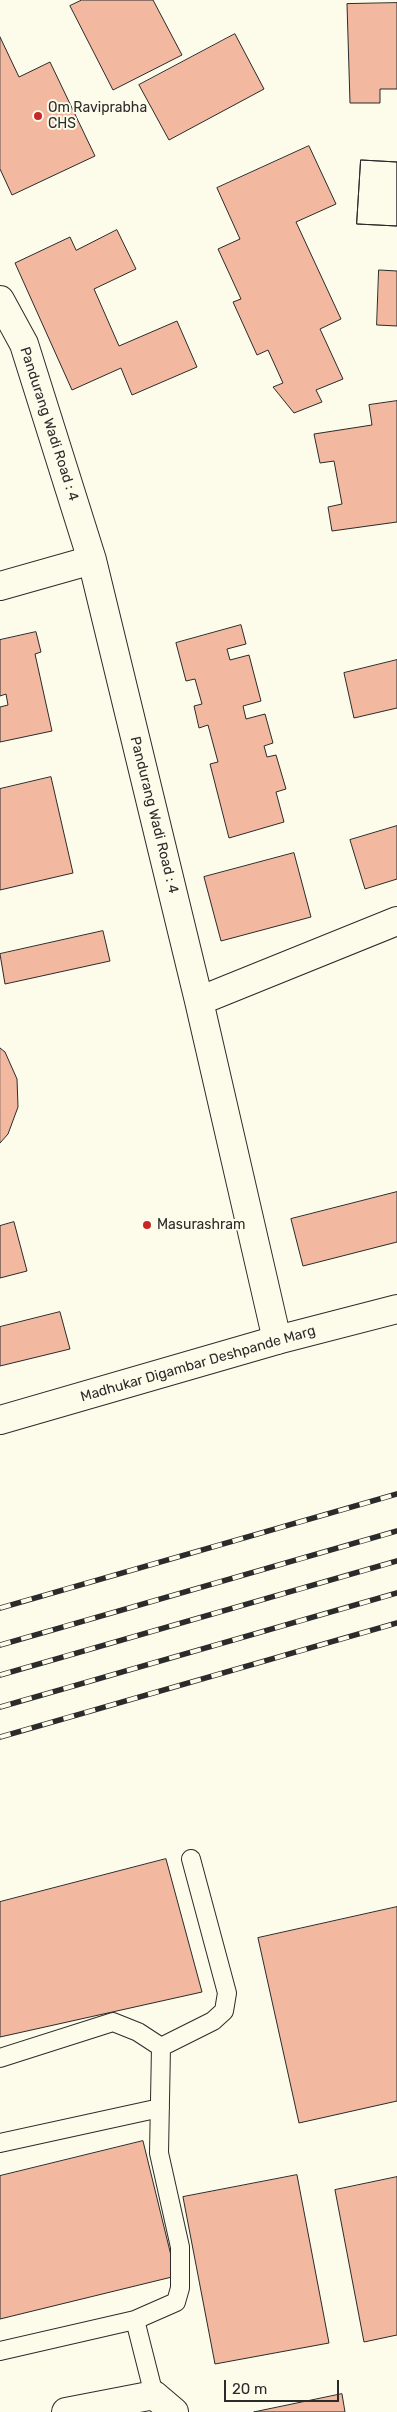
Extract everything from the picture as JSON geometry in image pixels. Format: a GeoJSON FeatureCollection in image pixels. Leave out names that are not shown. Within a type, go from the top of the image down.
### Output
{"type":"FeatureCollection","features":[{"type":"Feature","properties":{"kind":"street","name":"Pandurang Wadi Road : 4"},"geometry":{"type":"LineString","coordinates":[[0,300],[24,344],[92,560],[199,1001],[278,1340]]}},
{"type":"Feature","properties":{"kind":"street"},"geometry":{"type":"LineString","coordinates":[[0,586],[92,560]]}},
{"type":"Feature","properties":{"kind":"street"},"geometry":{"type":"LineString","coordinates":[[199,1001],[397,922]]}},
{"type":"Feature","properties":{"kind":"street","name":"Madhukar Digambar Deshpande Marg"},"geometry":{"type":"LineString","coordinates":[[0,1420],[278,1340],[397,1309]]}},
{"type":"Feature","properties":{"kind":"street"},"geometry":{"type":"LineString","coordinates":[[66,2412],[164,2404]]}},
{"type":"Feature","properties":{"kind":"lane"},"geometry":{"type":"LineString","coordinates":[[161,2047],[213,2021],[224,2011],[226,2002],[227,1993],[191,1859]]}},
{"type":"Feature","properties":{"kind":"lane"},"geometry":{"type":"LineString","coordinates":[[0,2058],[112,2022],[138,2032],[161,2047]]}},
{"type":"Feature","properties":{"kind":"lane"},"geometry":{"type":"LineString","coordinates":[[0,2351],[135,2320],[176,2302],[180,2288],[180,2247],[159,2152],[161,2047]]}},
{"type":"Feature","properties":{"kind":"lane"},"geometry":{"type":"LineString","coordinates":[[0,2143],[160,2108]]}},
{"type":"Feature","properties":{"kind":"lane"},"geometry":{"type":"LineString","coordinates":[[135,2320],[164,2404]]}},
{"type":"Feature","properties":{"kind":"building"},"geometry":{"type":"Polygon","coordinates":[[[82,0],[153,0],[182,55],[113,90],[70,6],[82,0]]]}},
{"type":"Feature","properties":{"kind":"building"},"geometry":{"type":"Polygon","coordinates":[[[397,3],[397,89],[380,89],[380,103],[350,103],[347,4],[397,3]]]}},
{"type":"Feature","properties":{"kind":"building"},"geometry":{"type":"Polygon","coordinates":[[[235,34],[264,89],[169,140],[139,85],[235,34]]]}},
{"type":"Feature","properties":{"kind":"building","name":"Om Raviprabha CHS"},"geometry":{"type":"Polygon","coordinates":[[[0,37],[19,77],[50,62],[95,156],[12,195],[0,169],[0,37]]]}},
{"type":"Feature","properties":{"kind":"building"},"geometry":{"type":"Polygon","coordinates":[[[309,146],[336,204],[296,222],[341,319],[320,329],[343,379],[316,390],[322,402],[294,413],[273,387],[283,383],[268,350],[257,355],[233,302],[241,299],[218,249],[240,239],[217,188],[309,146]]]}},
{"type":"Feature","properties":{"kind":"building"},"geometry":{"type":"Polygon","coordinates":[[[361,160],[397,162],[397,226],[357,224],[361,160]]]}},
{"type":"Feature","properties":{"kind":"building"},"geometry":{"type":"Polygon","coordinates":[[[361,160],[397,162],[397,226],[357,224],[361,160]]]}},
{"type":"Feature","properties":{"kind":"building"},"geometry":{"type":"Polygon","coordinates":[[[117,230],[136,269],[94,289],[119,346],[177,321],[197,367],[132,395],[121,368],[72,390],[15,263],[70,237],[76,250],[117,230]]]}},
{"type":"Feature","properties":{"kind":"building"},"geometry":{"type":"Polygon","coordinates":[[[379,270],[397,271],[397,326],[377,325],[379,270]]]}},
{"type":"Feature","properties":{"kind":"building"},"geometry":{"type":"Polygon","coordinates":[[[397,401],[397,522],[332,531],[328,507],[342,504],[334,461],[320,463],[314,434],[372,425],[369,405],[397,401]]]}},
{"type":"Feature","properties":{"kind":"building"},"geometry":{"type":"Polygon","coordinates":[[[241,625],[246,644],[227,649],[230,660],[249,655],[261,701],[243,706],[246,719],[265,714],[273,743],[264,746],[267,757],[276,755],[286,789],[276,792],[284,822],[229,838],[210,764],[218,762],[208,725],[199,728],[194,706],[202,704],[195,679],[186,681],[176,643],[241,625]]]}},
{"type":"Feature","properties":{"kind":"building"},"geometry":{"type":"Polygon","coordinates":[[[36,632],[41,652],[35,654],[52,731],[0,742],[0,707],[8,705],[6,694],[0,696],[0,640],[36,632]]]}},
{"type":"Feature","properties":{"kind":"building"},"geometry":{"type":"Polygon","coordinates":[[[397,660],[397,708],[354,718],[344,673],[397,660]]]}},
{"type":"Feature","properties":{"kind":"building"},"geometry":{"type":"Polygon","coordinates":[[[51,777],[73,873],[0,890],[0,789],[51,777]]]}},
{"type":"Feature","properties":{"kind":"building"},"geometry":{"type":"Polygon","coordinates":[[[397,826],[397,879],[365,889],[350,840],[397,826]]]}},
{"type":"Feature","properties":{"kind":"building"},"geometry":{"type":"Polygon","coordinates":[[[294,853],[311,917],[221,941],[204,877],[294,853]]]}},
{"type":"Feature","properties":{"kind":"building"},"geometry":{"type":"Polygon","coordinates":[[[103,931],[110,961],[5,984],[0,954],[103,931]]]}},
{"type":"Feature","properties":{"kind":"building"},"geometry":{"type":"Polygon","coordinates":[[[0,1048],[5,1052],[17,1079],[18,1107],[8,1134],[0,1143],[0,1048]]]}},
{"type":"Feature","properties":{"kind":"building"},"geometry":{"type":"Polygon","coordinates":[[[397,1192],[397,1242],[303,1266],[291,1219],[397,1192]]]}},
{"type":"Feature","properties":{"kind":"building"},"geometry":{"type":"Polygon","coordinates":[[[14,1222],[27,1271],[0,1278],[0,1226],[14,1222]]]}},
{"type":"Feature","properties":{"kind":"building"},"geometry":{"type":"Polygon","coordinates":[[[60,1312],[70,1349],[0,1366],[0,1327],[60,1312]]]}},
{"type":"Feature","properties":{"kind":"building"},"geometry":{"type":"Polygon","coordinates":[[[166,1859],[202,1992],[0,2037],[0,1902],[166,1859]]]}},
{"type":"Feature","properties":{"kind":"building"},"geometry":{"type":"Polygon","coordinates":[[[397,1907],[397,2101],[299,2123],[258,1938],[397,1907]]]}},
{"type":"Feature","properties":{"kind":"building"},"geometry":{"type":"Polygon","coordinates":[[[143,2141],[176,2276],[0,2319],[0,2176],[143,2141]]]}},
{"type":"Feature","properties":{"kind":"building"},"geometry":{"type":"Polygon","coordinates":[[[297,2175],[329,2343],[215,2364],[183,2197],[297,2175]]]}},
{"type":"Feature","properties":{"kind":"building"},"geometry":{"type":"Polygon","coordinates":[[[397,2177],[397,2335],[364,2342],[335,2190],[397,2177]]]}},
{"type":"Feature","properties":{"kind":"building"},"geometry":{"type":"Polygon","coordinates":[[[342,2394],[345,2412],[254,2412],[342,2394]]]}},
{"type":"Feature","properties":{"kind":"railway"},"geometry":{"type":"LineString","coordinates":[[0,1608],[397,1494]]}},
{"type":"Feature","properties":{"kind":"railway"},"geometry":{"type":"LineString","coordinates":[[0,1645],[397,1531]]}},
{"type":"Feature","properties":{"kind":"railway"},"geometry":{"type":"LineString","coordinates":[[0,1675],[397,1561]]}},
{"type":"Feature","properties":{"kind":"railway"},"geometry":{"type":"LineString","coordinates":[[0,1707],[397,1593]]}},
{"type":"Feature","properties":{"kind":"railway"},"geometry":{"type":"LineString","coordinates":[[0,1737],[397,1623]]}},
{"type":"Feature","properties":{"kind":"place","name":"Om Raviprabha CHS"},"geometry":{"type":"Point","coordinates":[38,116]}},
{"type":"Feature","properties":{"kind":"place","name":"Masurashram"},"geometry":{"type":"Point","coordinates":[147,1225]}}]}
